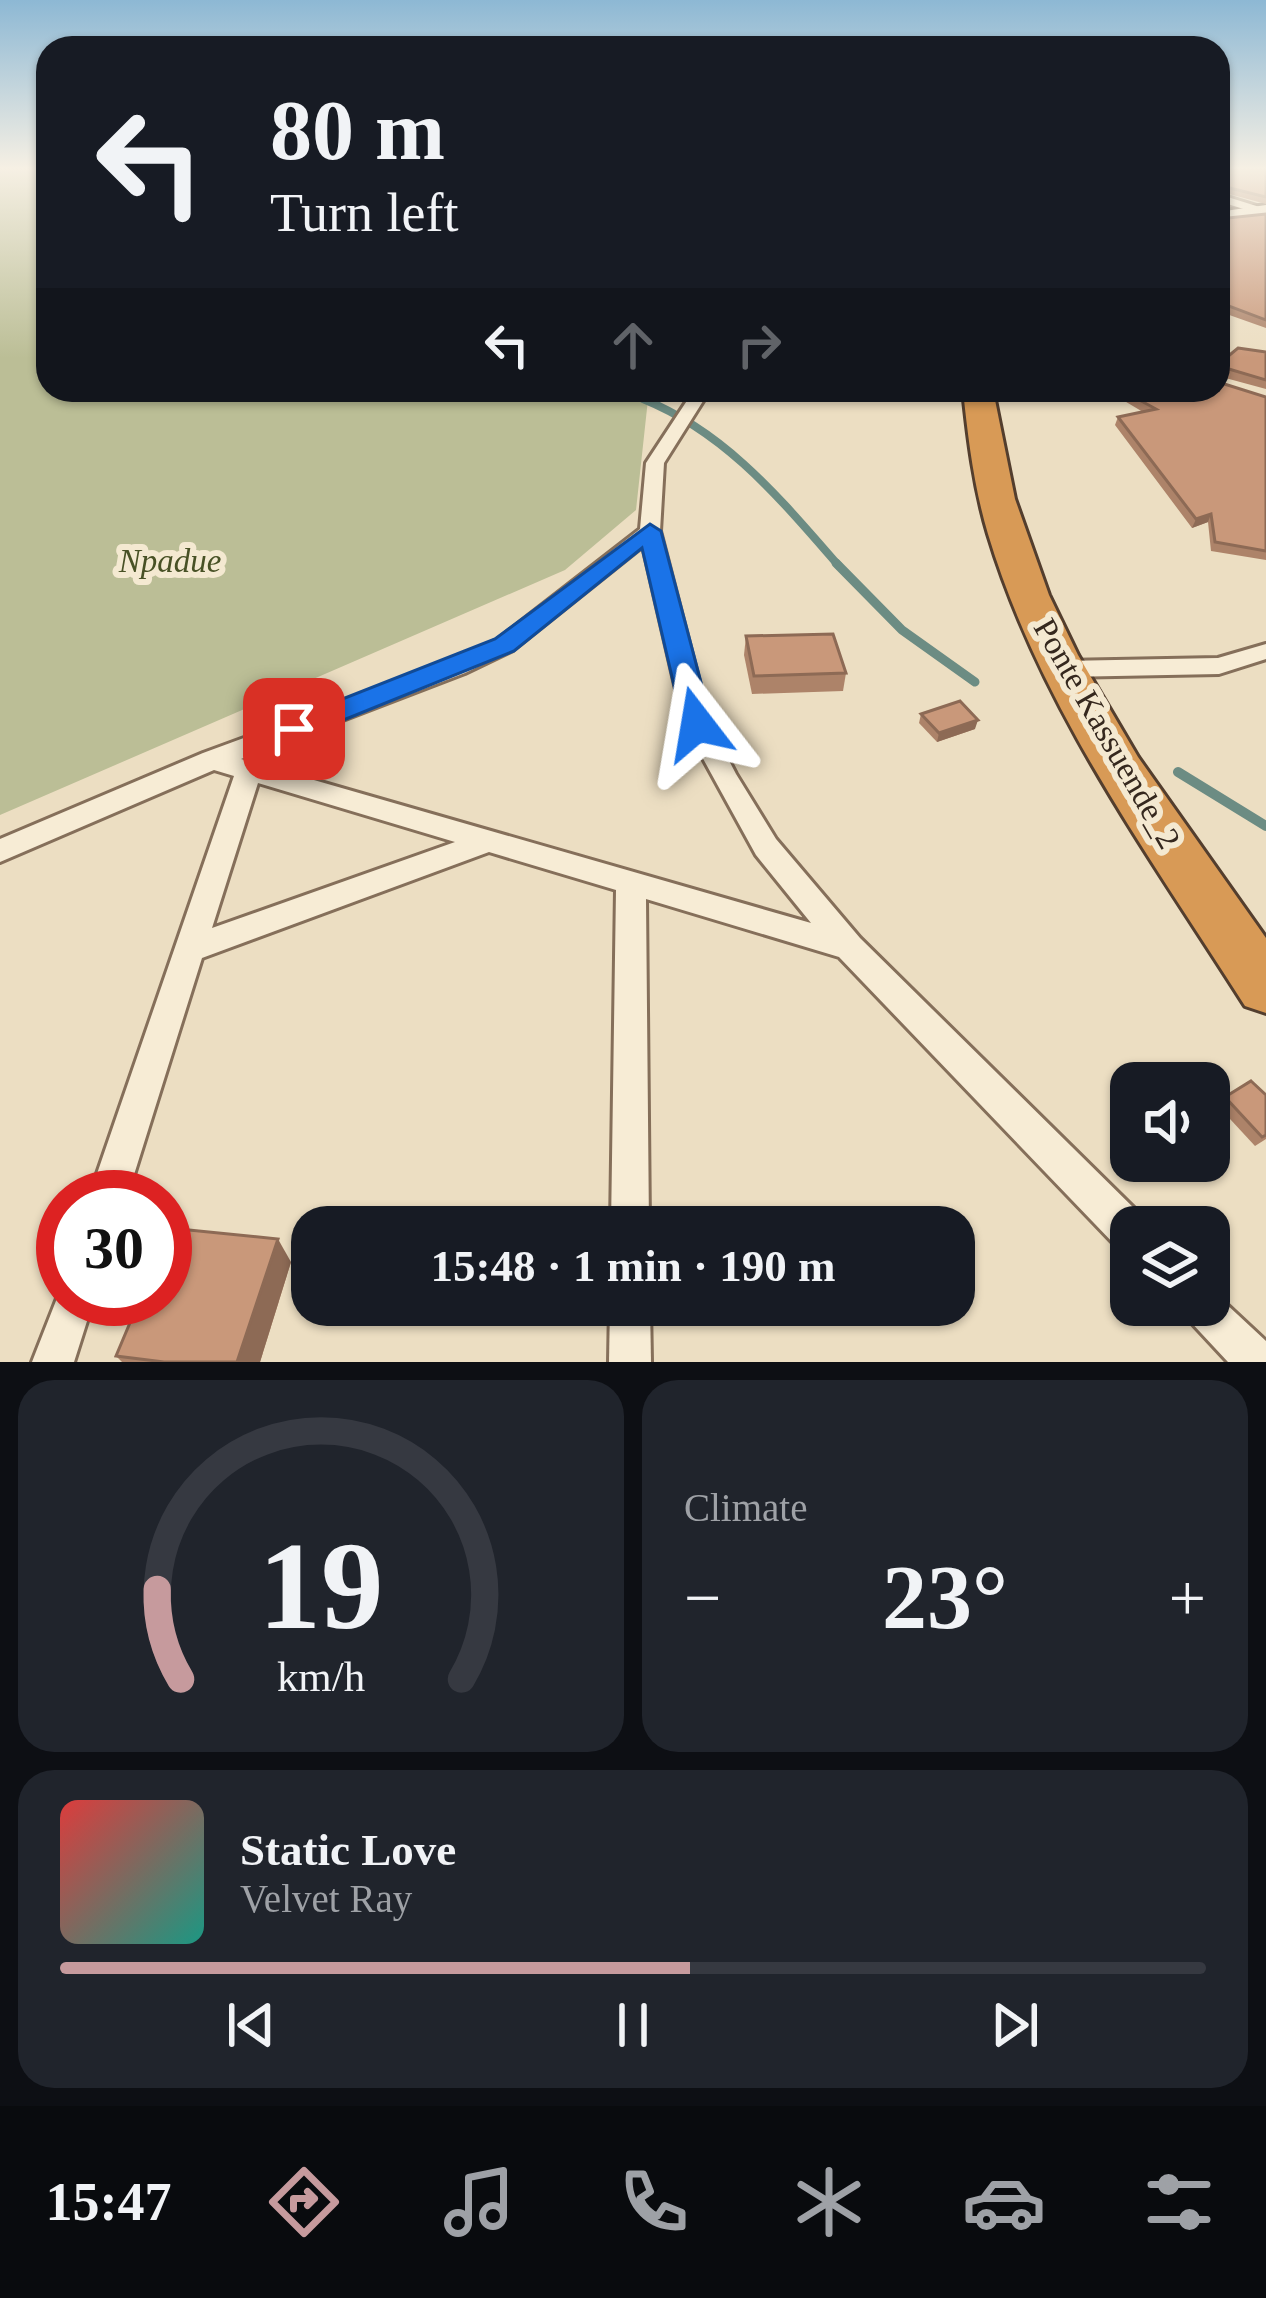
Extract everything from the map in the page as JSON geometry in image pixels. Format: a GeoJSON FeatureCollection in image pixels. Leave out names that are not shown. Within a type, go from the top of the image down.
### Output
{"type":"FeatureCollection","features":[{"type":"Feature","properties":{"kind":"highway","name":"Ponte Kassuende_2"},"geometry":{"type":"LineString","coordinates":[[980,402],[1008,537],[1064,669],[1109,749],[1266,987]]}},
{"type":"Feature","properties":{"kind":"street"},"geometry":{"type":"LineString","coordinates":[[694,402],[656,463],[650,531],[697,724],[766,847],[849,947],[1110,1212]]}},
{"type":"Feature","properties":{"kind":"street"},"geometry":{"type":"LineString","coordinates":[[0,851],[212,760],[458,668],[505,645],[650,531]]}},
{"type":"Feature","properties":{"kind":"street"},"geometry":{"type":"LineString","coordinates":[[1064,669],[1219,666],[1266,651]]}},
{"type":"Feature","properties":{"kind":"street"},"geometry":{"type":"LineString","coordinates":[[212,760],[849,947]]}},
{"type":"Feature","properties":{"kind":"street"},"geometry":{"type":"LineString","coordinates":[[117,1170],[249,769]]}},
{"type":"Feature","properties":{"kind":"street"},"geometry":{"type":"LineString","coordinates":[[190,949],[484,842]]}},
{"type":"Feature","properties":{"kind":"street"},"geometry":{"type":"LineString","coordinates":[[631,884],[631,1206]]}},
{"type":"Feature","properties":{"kind":"street"},"geometry":{"type":"LineString","coordinates":[[53,1362],[65,1326]]}},
{"type":"Feature","properties":{"kind":"street"},"geometry":{"type":"LineString","coordinates":[[630,1362],[631,1326]]}},
{"type":"Feature","properties":{"kind":"street"},"geometry":{"type":"LineString","coordinates":[[1222,1326],[1257,1362]]}},
{"type":"Feature","properties":{"kind":"green space","name":"Npadue"},"geometry":{"type":"Polygon","coordinates":[[[0,232],[36,232],[36,402],[648,402],[636,510],[565,570],[0,815],[0,232]]]}},
{"type":"Feature","properties":{"kind":"building"},"geometry":{"type":"Polygon","coordinates":[[[1230,232],[1266,232],[1266,320],[1230,306],[1230,232]]]}},
{"type":"Feature","properties":{"kind":"building"},"geometry":{"type":"Polygon","coordinates":[[[1238,348],[1266,352],[1266,380],[1230,369],[1230,355],[1238,348]]]}},
{"type":"Feature","properties":{"kind":"building"},"geometry":{"type":"Polygon","coordinates":[[[1230,386],[1266,397],[1266,551],[1215,542],[1211,514],[1196,519],[1118,417],[1156,409],[1143,402],[1230,402],[1230,386]]]}},
{"type":"Feature","properties":{"kind":"building"},"geometry":{"type":"Polygon","coordinates":[[[833,634],[846,673],[754,676],[746,636],[833,634]]]}},
{"type":"Feature","properties":{"kind":"building"},"geometry":{"type":"Polygon","coordinates":[[[960,701],[978,720],[939,733],[921,714],[960,701]]]}},
{"type":"Feature","properties":{"kind":"building"},"geometry":{"type":"Polygon","coordinates":[[[1251,1081],[1266,1095],[1266,1135],[1262,1137],[1230,1102],[1230,1094],[1251,1081]]]}},
{"type":"Feature","properties":{"kind":"building"},"geometry":{"type":"Polygon","coordinates":[[[192,1230],[278,1239],[237,1362],[164,1362],[116,1356],[129,1326],[192,1326],[192,1230]]]}},
{"type":"Feature","properties":{"kind":"waterway"},"geometry":{"type":"LineString","coordinates":[[649,402],[727,449],[839,566]]}},
{"type":"Feature","properties":{"kind":"waterway"},"geometry":{"type":"LineString","coordinates":[[836,563],[902,630],[975,682]]}},
{"type":"Feature","properties":{"kind":"waterway"},"geometry":{"type":"LineString","coordinates":[[1178,772],[1266,826]]}},
{"type":"Feature","properties":{"kind":"route"},"geometry":{"type":"LineString","coordinates":[[294,729],[458,668],[505,645],[650,531],[697,724]]}}]}
